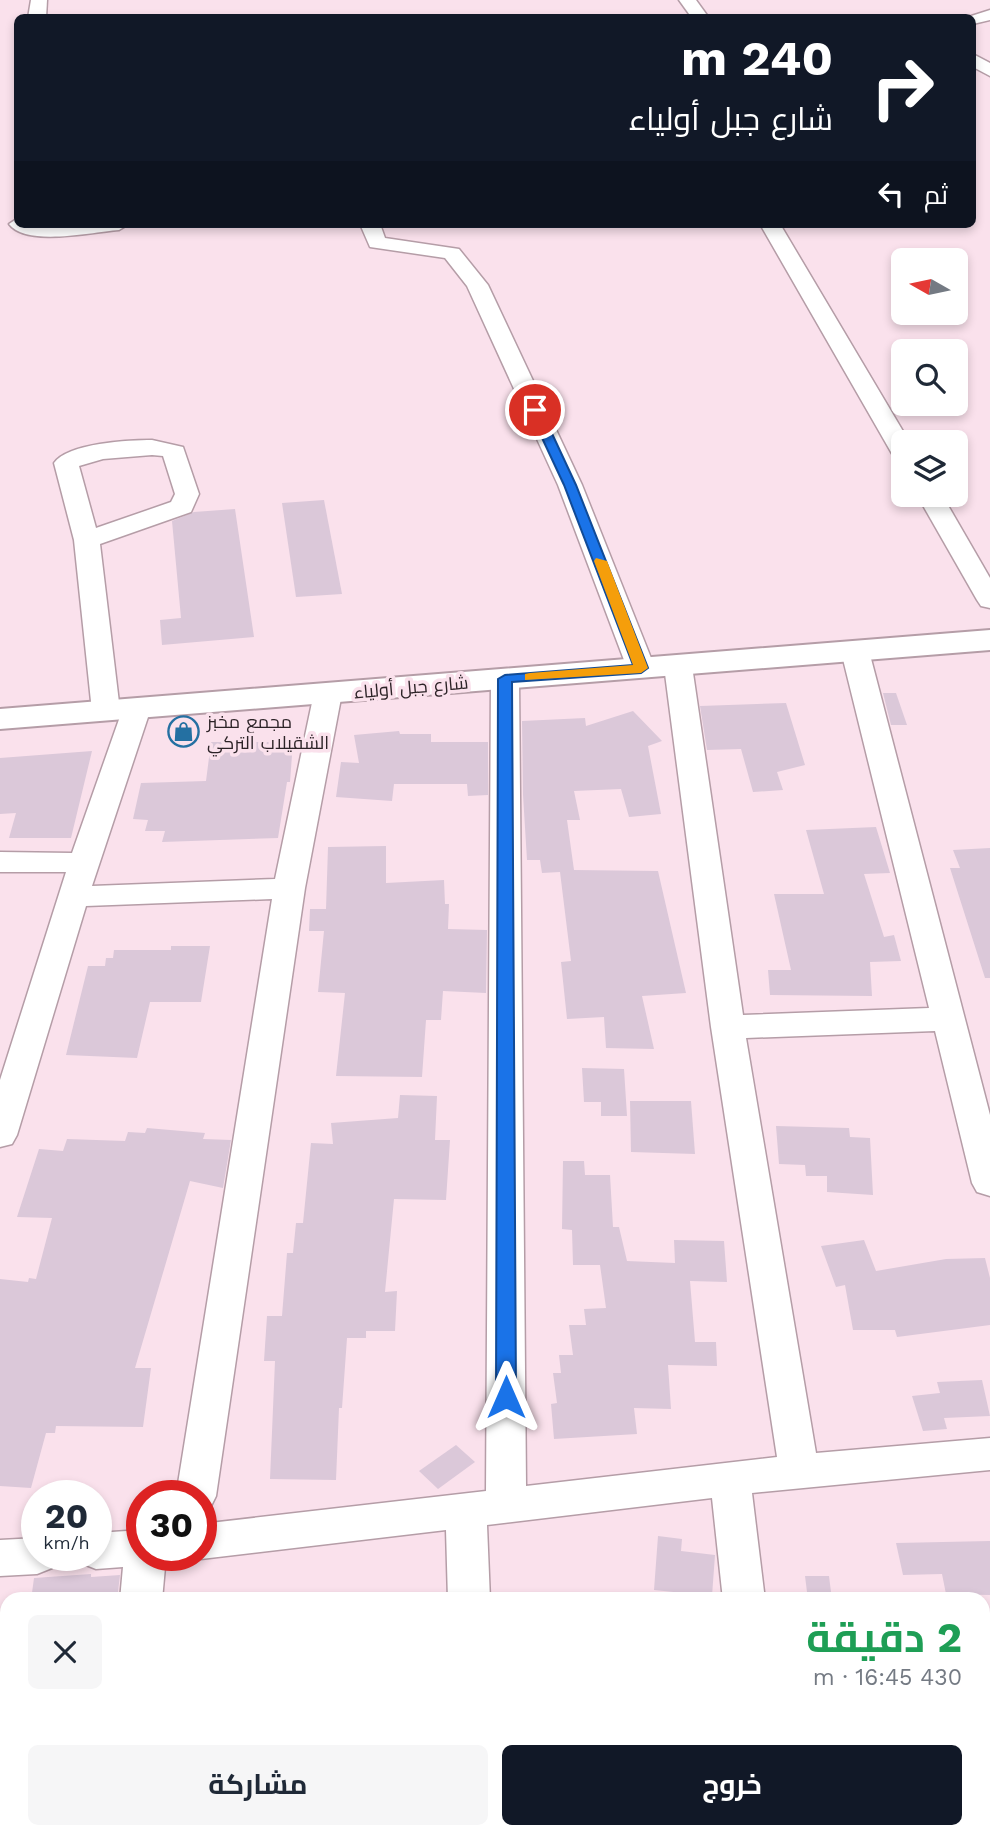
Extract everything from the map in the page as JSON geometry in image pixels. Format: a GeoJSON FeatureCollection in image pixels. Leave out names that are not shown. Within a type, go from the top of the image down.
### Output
{"type":"FeatureCollection","features":[{"type":"Feature","properties":{"kind":"highway","name":"شارع جبل أولياء"},"geometry":{"type":"LineString","coordinates":[[0,719],[990,640]]}},
{"type":"Feature","properties":{"kind":"street"},"geometry":{"type":"LineString","coordinates":[[687,0],[698,14]]}},
{"type":"Feature","properties":{"kind":"street"},"geometry":{"type":"LineString","coordinates":[[30,228],[36,231],[56,231],[83,228]]}},
{"type":"Feature","properties":{"kind":"street"},"geometry":{"type":"LineString","coordinates":[[371,228],[377,243],[452,253],[477,285],[570,485],[641,668]]}},
{"type":"Feature","properties":{"kind":"street"},"geometry":{"type":"LineString","coordinates":[[772,228],[891,431]]}},
{"type":"Feature","properties":{"kind":"street"},"geometry":{"type":"LineString","coordinates":[[0,1135],[84,863],[122,709],[88,540],[66,463],[77,457],[149,447],[162,447],[174,452],[187,494],[182,507],[88,540]]}},
{"type":"Feature","properties":{"kind":"street"},"geometry":{"type":"LineString","coordinates":[[936,507],[990,600]]}},
{"type":"Feature","properties":{"kind":"street"},"geometry":{"type":"LineString","coordinates":[[855,651],[946,1018],[979,1099],[990,1183]]}},
{"type":"Feature","properties":{"kind":"street"},"geometry":{"type":"LineString","coordinates":[[678,666],[728,1027],[799,1471]]}},
{"type":"Feature","properties":{"kind":"street"},"geometry":{"type":"LineString","coordinates":[[505,679],[506,1507]]}},
{"type":"Feature","properties":{"kind":"street"},"geometry":{"type":"LineString","coordinates":[[198,1480],[289,888],[328,693]]}},
{"type":"Feature","properties":{"kind":"street"},"geometry":{"type":"LineString","coordinates":[[0,862],[84,863]]}},
{"type":"Feature","properties":{"kind":"street"},"geometry":{"type":"LineString","coordinates":[[74,897],[289,888]]}},
{"type":"Feature","properties":{"kind":"street"},"geometry":{"type":"LineString","coordinates":[[728,1027],[946,1018]]}},
{"type":"Feature","properties":{"kind":"street"},"geometry":{"type":"LineString","coordinates":[[217,1540],[799,1471],[949,1460],[990,1454]]}},
{"type":"Feature","properties":{"kind":"street"},"geometry":{"type":"LineString","coordinates":[[730,1480],[743,1592]]}},
{"type":"Feature","properties":{"kind":"street"},"geometry":{"type":"LineString","coordinates":[[466,1512],[469,1592]]}},
{"type":"Feature","properties":{"kind":"street"},"geometry":{"type":"LineString","coordinates":[[0,1558],[21,1557]]}},
{"type":"Feature","properties":{"kind":"street"},"geometry":{"type":"LineString","coordinates":[[142,1592],[144,1571]]}},
{"type":"Feature","properties":{"kind":"building"},"geometry":{"type":"Polygon","coordinates":[[[324,500],[342,594],[296,597],[282,503],[324,500]]]}},
{"type":"Feature","properties":{"kind":"building"},"geometry":{"type":"Polygon","coordinates":[[[235,509],[254,637],[162,645],[160,620],[181,618],[172,521],[194,512],[235,509]]]}},
{"type":"Feature","properties":{"kind":"building"},"geometry":{"type":"Polygon","coordinates":[[[883,693],[896,693],[907,725],[891,725],[883,693]]]}},
{"type":"Feature","properties":{"kind":"building"},"geometry":{"type":"Polygon","coordinates":[[[786,703],[805,765],[777,772],[783,790],[753,792],[741,749],[707,750],[700,706],[786,703]]]}},
{"type":"Feature","properties":{"kind":"building"},"geometry":{"type":"Polygon","coordinates":[[[633,711],[662,741],[648,746],[661,814],[629,817],[621,789],[574,791],[580,820],[567,820],[574,870],[658,871],[686,993],[642,996],[654,1049],[606,1048],[604,1017],[567,1019],[561,962],[571,961],[560,872],[542,873],[540,860],[527,860],[522,721],[585,718],[586,726],[633,711]]]}},
{"type":"Feature","properties":{"kind":"building"},"geometry":{"type":"Polygon","coordinates":[[[399,731],[400,734],[431,734],[431,742],[488,742],[488,795],[468,796],[467,784],[394,784],[392,801],[336,797],[341,762],[359,763],[354,735],[399,731]]]}},
{"type":"Feature","properties":{"kind":"building"},"geometry":{"type":"Polygon","coordinates":[[[211,742],[293,742],[290,782],[287,782],[278,838],[162,842],[165,831],[145,831],[148,820],[133,819],[141,783],[206,781],[211,742]]]}},
{"type":"Feature","properties":{"kind":"building"},"geometry":{"type":"Polygon","coordinates":[[[92,751],[71,838],[9,838],[16,813],[0,814],[0,758],[92,751]]]}},
{"type":"Feature","properties":{"kind":"building"},"geometry":{"type":"Polygon","coordinates":[[[876,827],[890,873],[864,874],[884,937],[894,935],[901,961],[870,962],[872,996],[770,995],[768,970],[791,970],[774,894],[824,894],[806,830],[876,827]]]}},
{"type":"Feature","properties":{"kind":"building"},"geometry":{"type":"Polygon","coordinates":[[[386,846],[386,883],[444,880],[445,904],[449,904],[448,929],[487,930],[486,993],[443,991],[441,1020],[426,1020],[422,1077],[336,1076],[345,993],[318,992],[324,931],[309,931],[310,909],[326,909],[328,847],[386,846]]]}},
{"type":"Feature","properties":{"kind":"building"},"geometry":{"type":"Polygon","coordinates":[[[990,848],[990,978],[985,978],[950,868],[960,868],[953,850],[990,848]]]}},
{"type":"Feature","properties":{"kind":"building"},"geometry":{"type":"Polygon","coordinates":[[[171,946],[210,946],[201,1002],[150,1002],[137,1058],[66,1055],[88,966],[105,966],[106,958],[113,958],[114,950],[171,950],[171,946]]]}},
{"type":"Feature","properties":{"kind":"building"},"geometry":{"type":"Polygon","coordinates":[[[582,1068],[624,1069],[627,1116],[601,1116],[601,1102],[584,1102],[582,1068]]]}},
{"type":"Feature","properties":{"kind":"building"},"geometry":{"type":"Polygon","coordinates":[[[400,1095],[437,1096],[435,1140],[450,1140],[446,1200],[394,1199],[385,1292],[397,1291],[395,1331],[366,1331],[366,1338],[347,1338],[342,1408],[339,1408],[336,1480],[270,1479],[275,1361],[264,1361],[267,1316],[282,1316],[287,1253],[293,1253],[296,1223],[303,1223],[311,1143],[333,1144],[331,1123],[398,1118],[400,1095]]]}},
{"type":"Feature","properties":{"kind":"building"},"geometry":{"type":"Polygon","coordinates":[[[630,1101],[691,1101],[695,1154],[631,1152],[630,1101]]]}},
{"type":"Feature","properties":{"kind":"building"},"geometry":{"type":"Polygon","coordinates":[[[776,1126],[849,1128],[850,1137],[870,1138],[873,1195],[827,1192],[827,1176],[806,1176],[805,1165],[779,1164],[776,1126]]]}},
{"type":"Feature","properties":{"kind":"building"},"geometry":{"type":"Polygon","coordinates":[[[147,1128],[205,1133],[203,1139],[231,1140],[223,1188],[190,1181],[135,1368],[151,1368],[143,1427],[56,1426],[55,1433],[46,1433],[33,1480],[21,1480],[21,1487],[0,1486],[0,1279],[28,1282],[29,1278],[36,1279],[52,1218],[17,1217],[39,1149],[63,1151],[67,1139],[125,1141],[128,1132],[145,1133],[147,1128]]]}},
{"type":"Feature","properties":{"kind":"building"},"geometry":{"type":"Polygon","coordinates":[[[563,1161],[584,1161],[585,1175],[610,1175],[613,1227],[619,1227],[627,1261],[675,1263],[674,1240],[724,1241],[727,1282],[690,1281],[695,1342],[716,1342],[717,1366],[668,1365],[671,1409],[634,1408],[637,1434],[554,1439],[551,1404],[557,1403],[553,1373],[561,1373],[559,1355],[573,1355],[569,1325],[586,1325],[584,1309],[606,1308],[600,1265],[573,1265],[572,1230],[562,1229],[563,1161]]]}},
{"type":"Feature","properties":{"kind":"building"},"geometry":{"type":"Polygon","coordinates":[[[864,1240],[876,1271],[946,1259],[985,1258],[990,1278],[990,1325],[897,1337],[895,1330],[853,1330],[845,1285],[836,1287],[821,1246],[864,1240]]]}},
{"type":"Feature","properties":{"kind":"building"},"geometry":{"type":"Polygon","coordinates":[[[982,1380],[990,1416],[944,1418],[947,1429],[923,1431],[912,1396],[940,1393],[937,1382],[982,1380]]]}},
{"type":"Feature","properties":{"kind":"building"},"geometry":{"type":"Polygon","coordinates":[[[456,1445],[475,1462],[438,1489],[419,1471],[456,1445]]]}},
{"type":"Feature","properties":{"kind":"building"},"geometry":{"type":"Polygon","coordinates":[[[658,1536],[682,1539],[681,1551],[715,1555],[712,1592],[654,1590],[658,1536]]]}},
{"type":"Feature","properties":{"kind":"building"},"geometry":{"type":"Polygon","coordinates":[[[990,1541],[990,1592],[946,1592],[942,1574],[903,1575],[896,1543],[990,1541]]]}},
{"type":"Feature","properties":{"kind":"building"},"geometry":{"type":"Polygon","coordinates":[[[120,1575],[118,1592],[32,1592],[34,1578],[120,1575]]]}},
{"type":"Feature","properties":{"kind":"building"},"geometry":{"type":"Polygon","coordinates":[[[805,1576],[829,1576],[831,1592],[807,1592],[805,1576]]]}},
{"type":"Feature","properties":{"kind":"slow traffic"},"geometry":{"type":"LineString","coordinates":[[530,677],[641,668],[600,561]]}},
{"type":"Feature","properties":{"kind":"place","name":"مجمع مخبز الشقيلاب التركي"},"geometry":{"type":"Point","coordinates":[184,731]}},
{"type":"Feature","properties":{"kind":"route"},"geometry":{"type":"LineString","coordinates":[[506,1397],[505,679],[641,668],[570,485],[535,410]]}}]}
